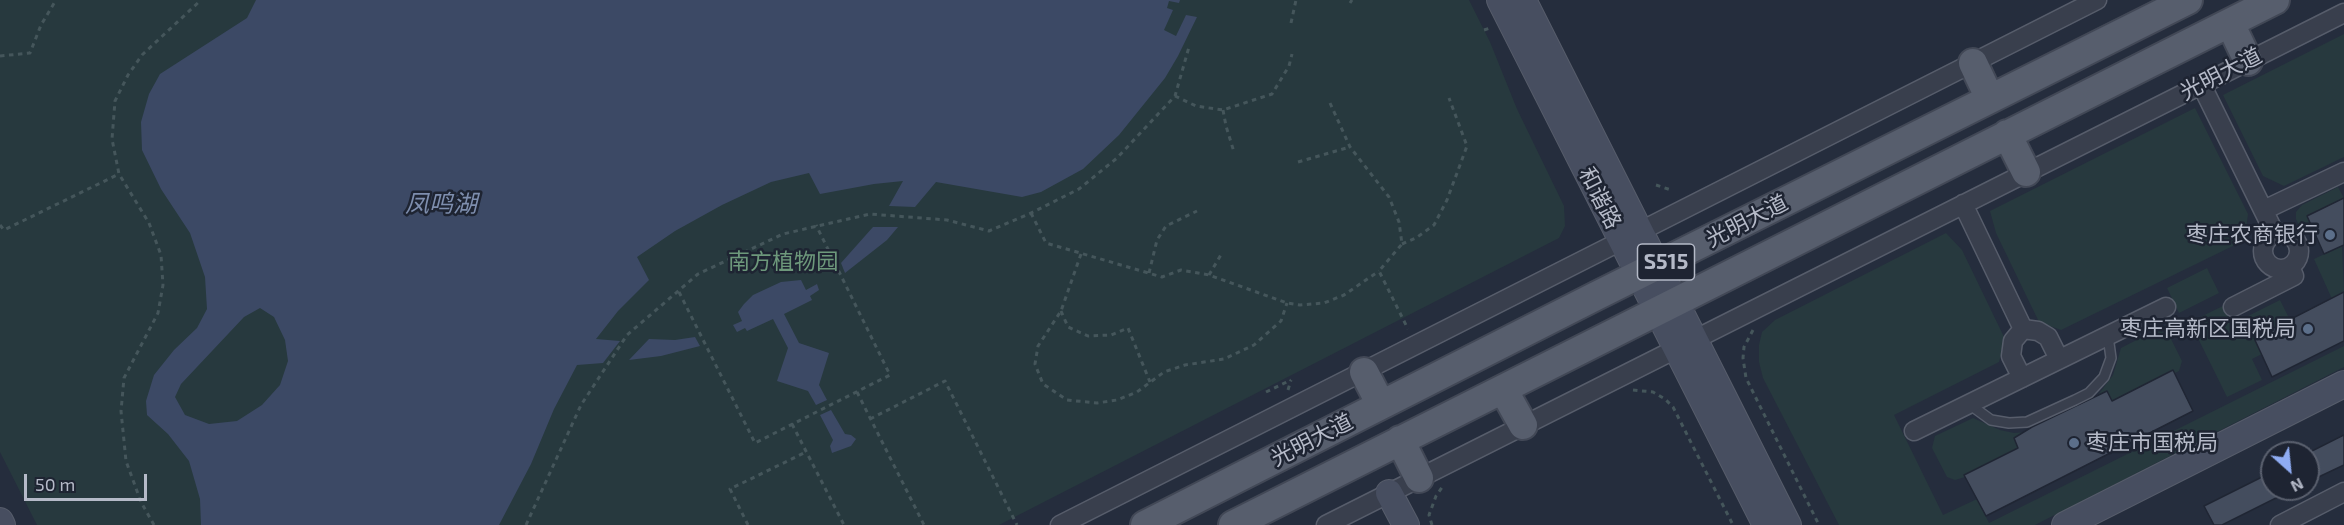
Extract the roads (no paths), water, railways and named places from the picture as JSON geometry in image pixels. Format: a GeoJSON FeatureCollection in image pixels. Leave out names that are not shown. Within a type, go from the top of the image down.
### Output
{"type":"FeatureCollection","features":[{"type":"Feature","properties":{"kind":"main road","name":"和谐路"},"geometry":{"type":"LineString","coordinates":[[1500,0],[1631,237],[1685,343],[1788,525]]}},
{"type":"Feature","properties":{"kind":"main road","name":"和谐路"},"geometry":{"type":"LineString","coordinates":[[1522,0],[1631,237]]}},
{"type":"Feature","properties":{"kind":"main road","name":"光明大道"},"geometry":{"type":"LineString","coordinates":[[1145,525],[2188,0]]}},
{"type":"Feature","properties":{"kind":"main road","name":"光明大道"},"geometry":{"type":"LineString","coordinates":[[1233,525],[2275,0]]}},
{"type":"Feature","properties":{"kind":"main road"},"geometry":{"type":"LineString","coordinates":[[2230,23],[2248,61]]}},
{"type":"Feature","properties":{"kind":"main road"},"geometry":{"type":"LineString","coordinates":[[1973,63],[1990,99]]}},
{"type":"Feature","properties":{"kind":"main road"},"geometry":{"type":"LineString","coordinates":[[2007,134],[2025,172]]}},
{"type":"Feature","properties":{"kind":"main road","name":"和谐路"},"geometry":{"type":"LineString","coordinates":[[1685,343],[1766,525]]}},
{"type":"Feature","properties":{"kind":"main road"},"geometry":{"type":"LineString","coordinates":[[1364,372],[1381,405]]}},
{"type":"Feature","properties":{"kind":"main road"},"geometry":{"type":"LineString","coordinates":[[2065,525],[2344,384]]}},
{"type":"Feature","properties":{"kind":"main road"},"geometry":{"type":"LineString","coordinates":[[1503,389],[1523,425]]}},
{"type":"Feature","properties":{"kind":"main road"},"geometry":{"type":"LineString","coordinates":[[1400,440],[1419,478]]}},
{"type":"Feature","properties":{"kind":"main road"},"geometry":{"type":"LineString","coordinates":[[1389,493],[1406,525]]}},
{"type":"Feature","properties":{"kind":"street","name":"光明大道"},"geometry":{"type":"LineString","coordinates":[[1060,525],[2097,0]]}},
{"type":"Feature","properties":{"kind":"street","name":"光明大道"},"geometry":{"type":"LineString","coordinates":[[1326,525],[2344,13]]}},
{"type":"Feature","properties":{"kind":"street"},"geometry":{"type":"LineString","coordinates":[[2201,84],[2275,234]]}},
{"type":"Feature","properties":{"kind":"street"},"geometry":{"type":"LineString","coordinates":[[2264,210],[2344,172]]}},
{"type":"Feature","properties":{"kind":"street"},"geometry":{"type":"LineString","coordinates":[[1962,204],[2023,330]]}},
{"type":"Feature","properties":{"kind":"street"},"geometry":{"type":"LineString","coordinates":[[2275,234],[2287,234],[2299,246],[2298,258],[2290,267],[2284,269],[2273,267],[2265,258],[2263,253],[2266,242],[2275,234]]}},
{"type":"Feature","properties":{"kind":"street"},"geometry":{"type":"LineString","coordinates":[[2233,307],[2294,276],[2290,267]]}},
{"type":"Feature","properties":{"kind":"street"},"geometry":{"type":"LineString","coordinates":[[1914,431],[2166,307]]}},
{"type":"Feature","properties":{"kind":"street"},"geometry":{"type":"LineString","coordinates":[[2022,378],[2011,356],[2013,340],[2023,330],[2038,331],[2048,337],[2060,360]]}},
{"type":"Feature","properties":{"kind":"street"},"geometry":{"type":"LineString","coordinates":[[2280,525],[2344,492]]}},
{"type":"Feature","properties":{"kind":"lane"},"geometry":{"type":"LineString","coordinates":[[1969,404],[1991,420],[2009,423],[2027,422],[2075,400],[2089,393],[2104,377],[2111,358],[2108,336]]}},
{"type":"Feature","properties":{"kind":"water","name":"凤鸣湖"},"geometry":{"type":"Polygon","coordinates":[[[256,0],[1180,0],[1179,3],[1169,1],[1167,8],[1173,10],[1164,30],[1176,36],[1186,15],[1197,17],[1165,78],[1119,135],[1083,169],[1041,192],[1022,197],[936,182],[915,207],[889,206],[903,181],[820,194],[809,173],[771,182],[722,205],[675,231],[637,257],[649,280],[618,311],[596,339],[620,341],[603,363],[577,365],[554,409],[531,464],[499,525],[201,525],[200,499],[189,461],[168,434],[147,415],[146,401],[154,375],[174,350],[197,328],[207,309],[205,277],[190,233],[161,189],[142,150],[141,122],[149,94],[160,74],[247,18],[256,0]],[[260,308],[244,317],[181,384],[175,397],[185,415],[209,424],[237,421],[262,405],[280,385],[288,361],[285,340],[274,317],[260,308]]]}},
{"type":"Feature","properties":{"kind":"water"},"geometry":{"type":"Polygon","coordinates":[[[873,227],[898,227],[887,240],[845,273],[841,263],[873,227]]]}},
{"type":"Feature","properties":{"kind":"water"},"geometry":{"type":"Polygon","coordinates":[[[801,280],[806,290],[817,284],[819,290],[810,296],[812,300],[784,314],[799,343],[829,353],[819,385],[827,400],[816,405],[808,391],[777,381],[788,348],[773,319],[747,331],[745,328],[737,332],[733,325],[742,321],[738,312],[753,295],[781,282],[801,280]]]}},
{"type":"Feature","properties":{"kind":"water"},"geometry":{"type":"Polygon","coordinates":[[[695,337],[700,346],[661,356],[629,360],[649,339],[675,340],[695,337]]]}},
{"type":"Feature","properties":{"kind":"water"},"geometry":{"type":"Polygon","coordinates":[[[831,410],[845,434],[856,439],[851,446],[832,453],[830,446],[833,440],[820,415],[831,410]]]}},
{"type":"Feature","properties":{"kind":"place","name":"枣庄农商银行"},"geometry":{"type":"Point","coordinates":[2330,235]}},
{"type":"Feature","properties":{"kind":"place","name":"枣庄高新区国税局"},"geometry":{"type":"Point","coordinates":[2308,329]}},
{"type":"Feature","properties":{"kind":"place","name":"枣庄市国税局"},"geometry":{"type":"Point","coordinates":[2074,443]}},
{"type":"Feature","properties":{"kind":"park label","name":"南方植物园"},"geometry":{"type":"Point","coordinates":[783,262]}}]}
